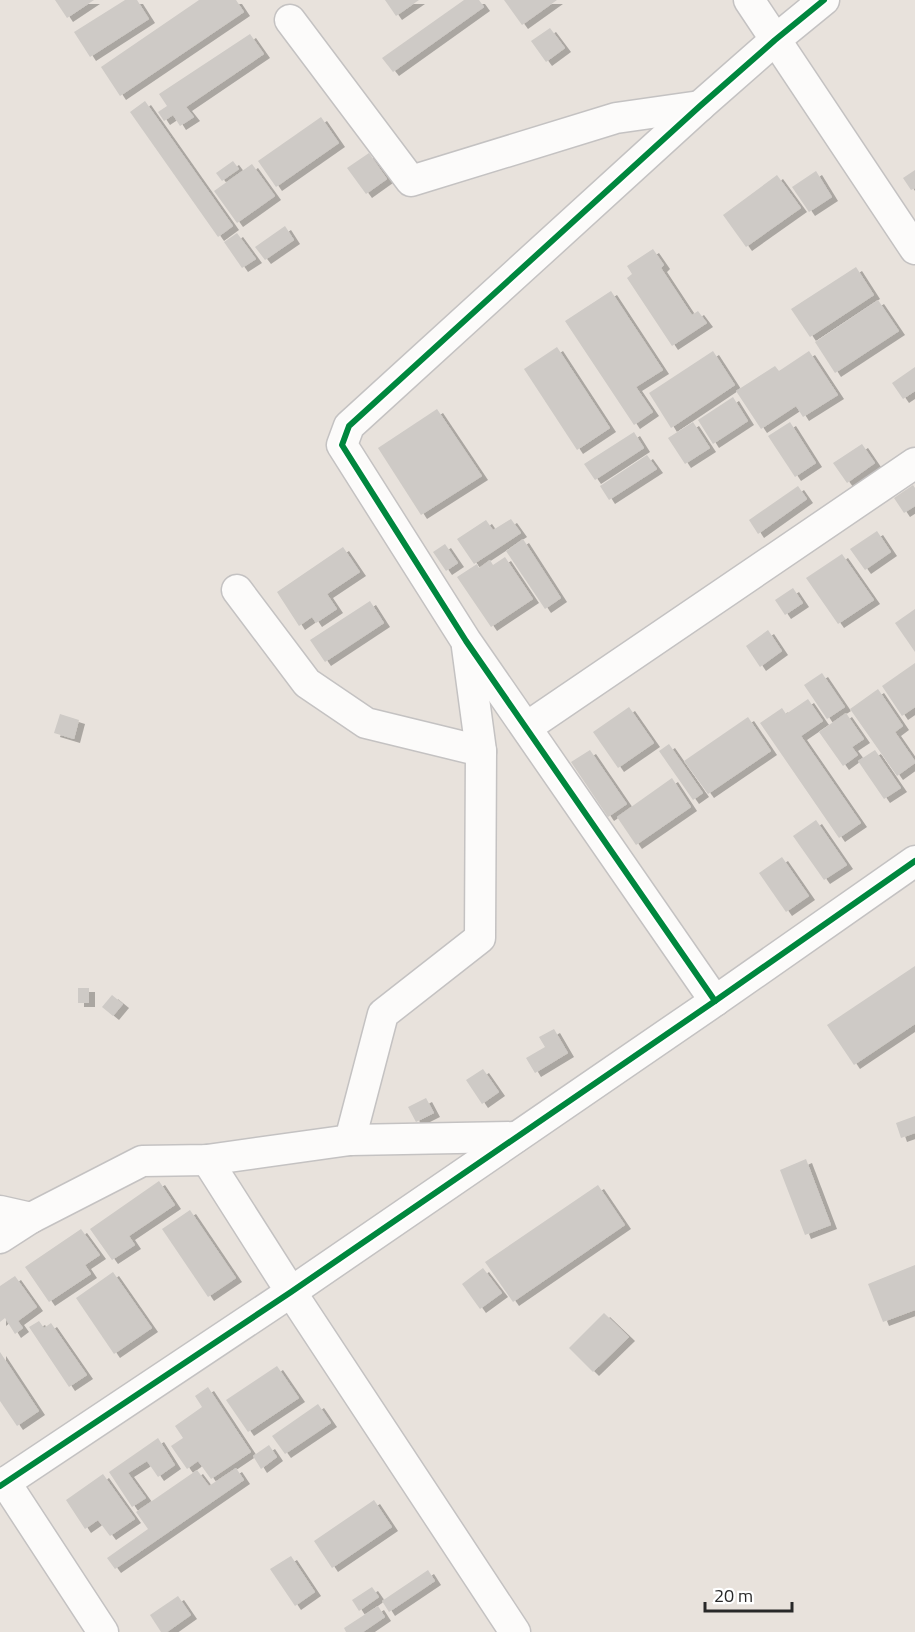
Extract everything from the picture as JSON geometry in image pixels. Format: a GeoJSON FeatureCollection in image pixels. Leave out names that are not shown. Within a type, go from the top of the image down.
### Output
{"type":"FeatureCollection","features":[{"type":"Feature","properties":{"kind":"street"},"geometry":{"type":"LineString","coordinates":[[748,0],[915,249]]}},
{"type":"Feature","properties":{"kind":"street"},"geometry":{"type":"LineString","coordinates":[[715,1002],[466,641],[342,446],[349,426],[700,106],[824,0]]}},
{"type":"Feature","properties":{"kind":"street"},"geometry":{"type":"LineString","coordinates":[[290,20],[411,181],[616,118],[700,106]]}},
{"type":"Feature","properties":{"kind":"street"},"geometry":{"type":"LineString","coordinates":[[527,727],[915,463]]}},
{"type":"Feature","properties":{"kind":"street"},"geometry":{"type":"LineString","coordinates":[[237,590],[307,683],[366,723],[482,751]]}},
{"type":"Feature","properties":{"kind":"street"},"geometry":{"type":"LineString","coordinates":[[351,1140],[383,1014],[480,938],[482,751],[466,641]]}},
{"type":"Feature","properties":{"kind":"street"},"geometry":{"type":"LineString","coordinates":[[103,1632],[2,1484],[291,1292],[715,1002],[915,861]]}},
{"type":"Feature","properties":{"kind":"street"},"geometry":{"type":"LineString","coordinates":[[0,1238],[30,1218],[142,1161],[207,1160],[351,1140],[516,1137]]}},
{"type":"Feature","properties":{"kind":"street"},"geometry":{"type":"LineString","coordinates":[[207,1160],[515,1632]]}},
{"type":"Feature","properties":{"kind":"street"},"geometry":{"type":"LineString","coordinates":[[0,1211],[30,1218]]}},
{"type":"Feature","properties":{"kind":"building"},"geometry":{"type":"Polygon","coordinates":[[[55,0],[94,0],[67,18],[55,0]]]}},
{"type":"Feature","properties":{"kind":"building"},"geometry":{"type":"Polygon","coordinates":[[[125,0],[137,0],[149,19],[90,57],[74,32],[125,0]]]}},
{"type":"Feature","properties":{"kind":"building"},"geometry":{"type":"Polygon","coordinates":[[[199,0],[236,0],[244,12],[120,96],[101,67],[199,0]]]}},
{"type":"Feature","properties":{"kind":"building"},"geometry":{"type":"Polygon","coordinates":[[[385,0],[419,0],[396,16],[385,0]]]}},
{"type":"Feature","properties":{"kind":"building"},"geometry":{"type":"Polygon","coordinates":[[[464,0],[479,0],[484,7],[393,72],[382,58],[464,0]]]}},
{"type":"Feature","properties":{"kind":"building"},"geometry":{"type":"Polygon","coordinates":[[[504,0],[557,0],[522,25],[504,0]]]}},
{"type":"Feature","properties":{"kind":"building"},"geometry":{"type":"Polygon","coordinates":[[[550,28],[565,48],[546,62],[531,41],[550,28]]]}},
{"type":"Feature","properties":{"kind":"building"},"geometry":{"type":"Polygon","coordinates":[[[250,34],[264,54],[186,107],[194,117],[180,126],[173,115],[164,121],[158,112],[167,106],[159,94],[250,34]]]}},
{"type":"Feature","properties":{"kind":"building"},"geometry":{"type":"Polygon","coordinates":[[[145,101],[233,226],[218,237],[130,112],[145,101]]]}},
{"type":"Feature","properties":{"kind":"building"},"geometry":{"type":"Polygon","coordinates":[[[321,117],[339,143],[276,187],[258,161],[321,117]]]}},
{"type":"Feature","properties":{"kind":"building"},"geometry":{"type":"Polygon","coordinates":[[[369,153],[387,179],[366,194],[347,168],[369,153]]]}},
{"type":"Feature","properties":{"kind":"building"},"geometry":{"type":"Polygon","coordinates":[[[233,161],[239,169],[222,181],[216,173],[233,161]]]}},
{"type":"Feature","properties":{"kind":"building"},"geometry":{"type":"Polygon","coordinates":[[[252,164],[275,196],[237,223],[214,191],[252,164]]]}},
{"type":"Feature","properties":{"kind":"building"},"geometry":{"type":"Polygon","coordinates":[[[915,170],[915,188],[911,190],[903,178],[915,170]]]}},
{"type":"Feature","properties":{"kind":"building"},"geometry":{"type":"Polygon","coordinates":[[[816,171],[832,197],[809,212],[792,187],[816,171]]]}},
{"type":"Feature","properties":{"kind":"building"},"geometry":{"type":"Polygon","coordinates":[[[777,175],[801,208],[746,247],[723,215],[777,175]]]}},
{"type":"Feature","properties":{"kind":"building"},"geometry":{"type":"Polygon","coordinates":[[[285,226],[294,240],[265,260],[255,247],[285,226]]]}},
{"type":"Feature","properties":{"kind":"building"},"geometry":{"type":"Polygon","coordinates":[[[237,233],[256,259],[242,268],[224,242],[237,233]]]}},
{"type":"Feature","properties":{"kind":"building"},"geometry":{"type":"Polygon","coordinates":[[[653,249],[664,265],[661,268],[692,315],[698,311],[707,323],[672,346],[627,278],[632,274],[627,266],[653,249]]]}},
{"type":"Feature","properties":{"kind":"building"},"geometry":{"type":"Polygon","coordinates":[[[856,267],[874,295],[810,337],[791,309],[856,267]]]}},
{"type":"Feature","properties":{"kind":"building"},"geometry":{"type":"Polygon","coordinates":[[[611,291],[663,370],[636,387],[653,412],[634,425],[565,321],[611,291]]]}},
{"type":"Feature","properties":{"kind":"building"},"geometry":{"type":"Polygon","coordinates":[[[878,300],[899,331],[835,373],[815,342],[878,300]]]}},
{"type":"Feature","properties":{"kind":"building"},"geometry":{"type":"Polygon","coordinates":[[[557,347],[610,428],[577,450],[524,369],[557,347]]]}},
{"type":"Feature","properties":{"kind":"building"},"geometry":{"type":"Polygon","coordinates":[[[713,351],[735,385],[671,428],[649,393],[713,351]]]}},
{"type":"Feature","properties":{"kind":"building"},"geometry":{"type":"Polygon","coordinates":[[[809,351],[838,395],[803,417],[796,406],[761,429],[736,391],[775,366],[779,371],[809,351]]]}},
{"type":"Feature","properties":{"kind":"building"},"geometry":{"type":"Polygon","coordinates":[[[915,367],[915,391],[903,399],[892,383],[915,367]]]}},
{"type":"Feature","properties":{"kind":"building"},"geometry":{"type":"Polygon","coordinates":[[[733,397],[748,421],[713,444],[698,420],[733,397]]]}},
{"type":"Feature","properties":{"kind":"building"},"geometry":{"type":"Polygon","coordinates":[[[437,409],[482,476],[421,515],[378,448],[437,409]]]}},
{"type":"Feature","properties":{"kind":"building"},"geometry":{"type":"Polygon","coordinates":[[[693,422],[710,448],[685,464],[668,438],[693,422]]]}},
{"type":"Feature","properties":{"kind":"building"},"geometry":{"type":"Polygon","coordinates":[[[790,422],[816,463],[795,477],[768,436],[790,422]]]}},
{"type":"Feature","properties":{"kind":"building"},"geometry":{"type":"Polygon","coordinates":[[[634,432],[644,448],[595,480],[584,464],[634,432]]]}},
{"type":"Feature","properties":{"kind":"building"},"geometry":{"type":"Polygon","coordinates":[[[862,444],[875,463],[847,483],[833,463],[862,444]]]}},
{"type":"Feature","properties":{"kind":"building"},"geometry":{"type":"Polygon","coordinates":[[[647,455],[657,469],[609,500],[600,486],[647,455]]]}},
{"type":"Feature","properties":{"kind":"building"},"geometry":{"type":"Polygon","coordinates":[[[913,485],[915,506],[904,513],[894,498],[913,485]]]}},
{"type":"Feature","properties":{"kind":"building"},"geometry":{"type":"Polygon","coordinates":[[[798,486],[807,499],[758,534],[749,520],[798,486]]]}},
{"type":"Feature","properties":{"kind":"building"},"geometry":{"type":"Polygon","coordinates":[[[511,519],[521,533],[474,564],[457,539],[486,520],[493,530],[511,519]]]}},
{"type":"Feature","properties":{"kind":"building"},"geometry":{"type":"Polygon","coordinates":[[[877,531],[891,552],[865,570],[850,549],[877,531]]]}},
{"type":"Feature","properties":{"kind":"building"},"geometry":{"type":"Polygon","coordinates":[[[523,539],[561,598],[545,609],[506,551],[523,539]]]}},
{"type":"Feature","properties":{"kind":"building"},"geometry":{"type":"Polygon","coordinates":[[[445,544],[458,563],[446,571],[433,552],[445,544]]]}},
{"type":"Feature","properties":{"kind":"building"},"geometry":{"type":"Polygon","coordinates":[[[343,547],[360,572],[327,594],[337,609],[316,623],[312,617],[299,626],[277,592],[343,547]]]}},
{"type":"Feature","properties":{"kind":"building"},"geometry":{"type":"Polygon","coordinates":[[[842,554],[874,600],[838,624],[806,578],[842,554]]]}},
{"type":"Feature","properties":{"kind":"building"},"geometry":{"type":"Polygon","coordinates":[[[505,557],[533,599],[491,627],[457,577],[477,564],[479,568],[490,560],[493,565],[505,557]]]}},
{"type":"Feature","properties":{"kind":"building"},"geometry":{"type":"Polygon","coordinates":[[[793,588],[803,603],[785,615],[775,600],[793,588]]]}},
{"type":"Feature","properties":{"kind":"building"},"geometry":{"type":"Polygon","coordinates":[[[370,601],[384,623],[325,662],[310,640],[370,601]]]}},
{"type":"Feature","properties":{"kind":"building"},"geometry":{"type":"Polygon","coordinates":[[[915,609],[915,652],[895,623],[915,609]]]}},
{"type":"Feature","properties":{"kind":"building"},"geometry":{"type":"Polygon","coordinates":[[[768,630],[782,651],[760,667],[746,646],[768,630]]]}},
{"type":"Feature","properties":{"kind":"building"},"geometry":{"type":"Polygon","coordinates":[[[915,663],[915,707],[902,716],[882,686],[915,663]]]}},
{"type":"Feature","properties":{"kind":"building"},"geometry":{"type":"Polygon","coordinates":[[[822,673],[845,707],[827,719],[804,685],[822,673]]]}},
{"type":"Feature","properties":{"kind":"building"},"geometry":{"type":"Polygon","coordinates":[[[878,689],[903,726],[895,732],[915,761],[897,776],[850,709],[878,689]]]}},
{"type":"Feature","properties":{"kind":"building"},"geometry":{"type":"Polygon","coordinates":[[[808,699],[823,721],[801,736],[861,823],[839,838],[760,723],[782,708],[786,714],[808,699]]]}},
{"type":"Feature","properties":{"kind":"building"},"geometry":{"type":"Polygon","coordinates":[[[629,707],[654,743],[618,768],[593,732],[629,707]]]}},
{"type":"Feature","properties":{"kind":"building"},"geometry":{"type":"Polygon","coordinates":[[[846,713],[864,739],[852,747],[858,755],[843,766],[819,732],[846,713]]]}},
{"type":"Feature","properties":{"kind":"building"},"geometry":{"type":"Polygon","coordinates":[[[60,714],[79,720],[74,739],[54,733],[60,714]]]}},
{"type":"Feature","properties":{"kind":"building"},"geometry":{"type":"Polygon","coordinates":[[[748,717],[771,751],[708,794],[684,761],[748,717]]]}},
{"type":"Feature","properties":{"kind":"building"},"geometry":{"type":"Polygon","coordinates":[[[669,744],[703,793],[693,800],[659,751],[669,744]]]}},
{"type":"Feature","properties":{"kind":"building"},"geometry":{"type":"Polygon","coordinates":[[[590,750],[627,804],[608,817],[571,762],[590,750]]]}},
{"type":"Feature","properties":{"kind":"building"},"geometry":{"type":"Polygon","coordinates":[[[875,750],[901,788],[884,799],[858,761],[875,750]]]}},
{"type":"Feature","properties":{"kind":"building"},"geometry":{"type":"Polygon","coordinates":[[[672,778],[691,807],[636,845],[617,817],[672,778]]]}},
{"type":"Feature","properties":{"kind":"building"},"geometry":{"type":"Polygon","coordinates":[[[816,820],[847,865],[824,880],[793,836],[816,820]]]}},
{"type":"Feature","properties":{"kind":"building"},"geometry":{"type":"Polygon","coordinates":[[[782,857],[809,896],[786,912],[759,873],[782,857]]]}},
{"type":"Feature","properties":{"kind":"building"},"geometry":{"type":"Polygon","coordinates":[[[915,966],[915,1024],[854,1065],[827,1025],[915,966]]]}},
{"type":"Feature","properties":{"kind":"building"},"geometry":{"type":"Polygon","coordinates":[[[78,988],[89,988],[89,1003],[78,1003],[78,988]]]}},
{"type":"Feature","properties":{"kind":"building"},"geometry":{"type":"Polygon","coordinates":[[[112,995],[123,1004],[113,1016],[102,1007],[112,995]]]}},
{"type":"Feature","properties":{"kind":"building"},"geometry":{"type":"Polygon","coordinates":[[[554,1029],[568,1053],[535,1073],[526,1058],[545,1047],[539,1037],[554,1029]]]}},
{"type":"Feature","properties":{"kind":"building"},"geometry":{"type":"Polygon","coordinates":[[[483,1069],[499,1092],[482,1104],[466,1080],[483,1069]]]}},
{"type":"Feature","properties":{"kind":"building"},"geometry":{"type":"Polygon","coordinates":[[[426,1098],[434,1113],[416,1122],[408,1107],[426,1098]]]}},
{"type":"Feature","properties":{"kind":"building"},"geometry":{"type":"Polygon","coordinates":[[[915,1116],[915,1133],[901,1138],[896,1123],[915,1116]]]}},
{"type":"Feature","properties":{"kind":"building"},"geometry":{"type":"Polygon","coordinates":[[[806,1159],[831,1225],[805,1235],[780,1170],[806,1159]]]}},
{"type":"Feature","properties":{"kind":"building"},"geometry":{"type":"Polygon","coordinates":[[[159,1181],[175,1205],[129,1236],[135,1245],[112,1260],[90,1229],[159,1181]]]}},
{"type":"Feature","properties":{"kind":"building"},"geometry":{"type":"Polygon","coordinates":[[[598,1185],[625,1225],[513,1302],[485,1262],[598,1185]]]}},
{"type":"Feature","properties":{"kind":"building"},"geometry":{"type":"Polygon","coordinates":[[[190,1210],[236,1278],[208,1297],[162,1229],[190,1210]]]}},
{"type":"Feature","properties":{"kind":"building"},"geometry":{"type":"Polygon","coordinates":[[[81,1229],[100,1255],[85,1265],[91,1274],[49,1302],[25,1267],[81,1229]]]}},
{"type":"Feature","properties":{"kind":"building"},"geometry":{"type":"Polygon","coordinates":[[[915,1265],[915,1310],[883,1322],[868,1284],[915,1265]]]}},
{"type":"Feature","properties":{"kind":"building"},"geometry":{"type":"Polygon","coordinates":[[[483,1268],[502,1293],[480,1309],[462,1284],[483,1268]]]}},
{"type":"Feature","properties":{"kind":"building"},"geometry":{"type":"Polygon","coordinates":[[[113,1272],[152,1328],[114,1354],[76,1298],[113,1272]]]}},
{"type":"Feature","properties":{"kind":"building"},"geometry":{"type":"Polygon","coordinates":[[[15,1276],[37,1307],[18,1321],[23,1328],[15,1334],[5,1318],[0,1322],[0,1286],[15,1276]]]}},
{"type":"Feature","properties":{"kind":"building"},"geometry":{"type":"Polygon","coordinates":[[[604,1313],[629,1337],[593,1372],[569,1348],[604,1313]]]}},
{"type":"Feature","properties":{"kind":"building"},"geometry":{"type":"Polygon","coordinates":[[[39,1321],[44,1328],[51,1323],[87,1375],[69,1387],[29,1327],[39,1321]]]}},
{"type":"Feature","properties":{"kind":"building"},"geometry":{"type":"Polygon","coordinates":[[[0,1352],[39,1411],[17,1426],[0,1401],[0,1352]]]}},
{"type":"Feature","properties":{"kind":"building"},"geometry":{"type":"Polygon","coordinates":[[[277,1366],[299,1398],[248,1432],[226,1400],[277,1366]]]}},
{"type":"Feature","properties":{"kind":"building"},"geometry":{"type":"Polygon","coordinates":[[[208,1387],[251,1452],[211,1479],[198,1461],[187,1469],[171,1446],[183,1438],[175,1426],[202,1407],[195,1396],[208,1387]]]}},
{"type":"Feature","properties":{"kind":"building"},"geometry":{"type":"Polygon","coordinates":[[[318,1404],[331,1423],[285,1454],[272,1436],[318,1404]]]}},
{"type":"Feature","properties":{"kind":"building"},"geometry":{"type":"Polygon","coordinates":[[[158,1438],[175,1465],[158,1477],[147,1461],[128,1473],[146,1498],[132,1507],[109,1472],[158,1438]]]}},
{"type":"Feature","properties":{"kind":"building"},"geometry":{"type":"Polygon","coordinates":[[[269,1445],[277,1457],[261,1469],[253,1456],[269,1445]]]}},
{"type":"Feature","properties":{"kind":"building"},"geometry":{"type":"Polygon","coordinates":[[[236,1468],[244,1480],[115,1569],[107,1558],[148,1529],[136,1512],[197,1470],[209,1486],[236,1468]]]}},
{"type":"Feature","properties":{"kind":"building"},"geometry":{"type":"Polygon","coordinates":[[[103,1474],[135,1519],[110,1536],[98,1520],[85,1529],[66,1500],[103,1474]]]}},
{"type":"Feature","properties":{"kind":"building"},"geometry":{"type":"Polygon","coordinates":[[[374,1500],[392,1527],[332,1568],[314,1541],[374,1500]]]}},
{"type":"Feature","properties":{"kind":"building"},"geometry":{"type":"Polygon","coordinates":[[[291,1556],[315,1592],[295,1606],[270,1569],[291,1556]]]}},
{"type":"Feature","properties":{"kind":"building"},"geometry":{"type":"Polygon","coordinates":[[[428,1570],[435,1581],[389,1612],[382,1601],[428,1570]]]}},
{"type":"Feature","properties":{"kind":"building"},"geometry":{"type":"Polygon","coordinates":[[[372,1587],[379,1597],[359,1611],[352,1600],[372,1587]]]}},
{"type":"Feature","properties":{"kind":"building"},"geometry":{"type":"Polygon","coordinates":[[[178,1596],[191,1615],[167,1632],[161,1632],[150,1615],[178,1596]]]}},
{"type":"Feature","properties":{"kind":"building"},"geometry":{"type":"Polygon","coordinates":[[[378,1606],[385,1617],[363,1632],[346,1632],[344,1628],[378,1606]]]}},
{"type":"Feature","properties":{"kind":"cycle path"},"geometry":{"type":"LineString","coordinates":[[715,1001],[466,641],[342,445],[349,426],[700,106],[824,0]]}},
{"type":"Feature","properties":{"kind":"cycle path"},"geometry":{"type":"LineString","coordinates":[[0,1486],[291,1292],[915,861]]}}]}
